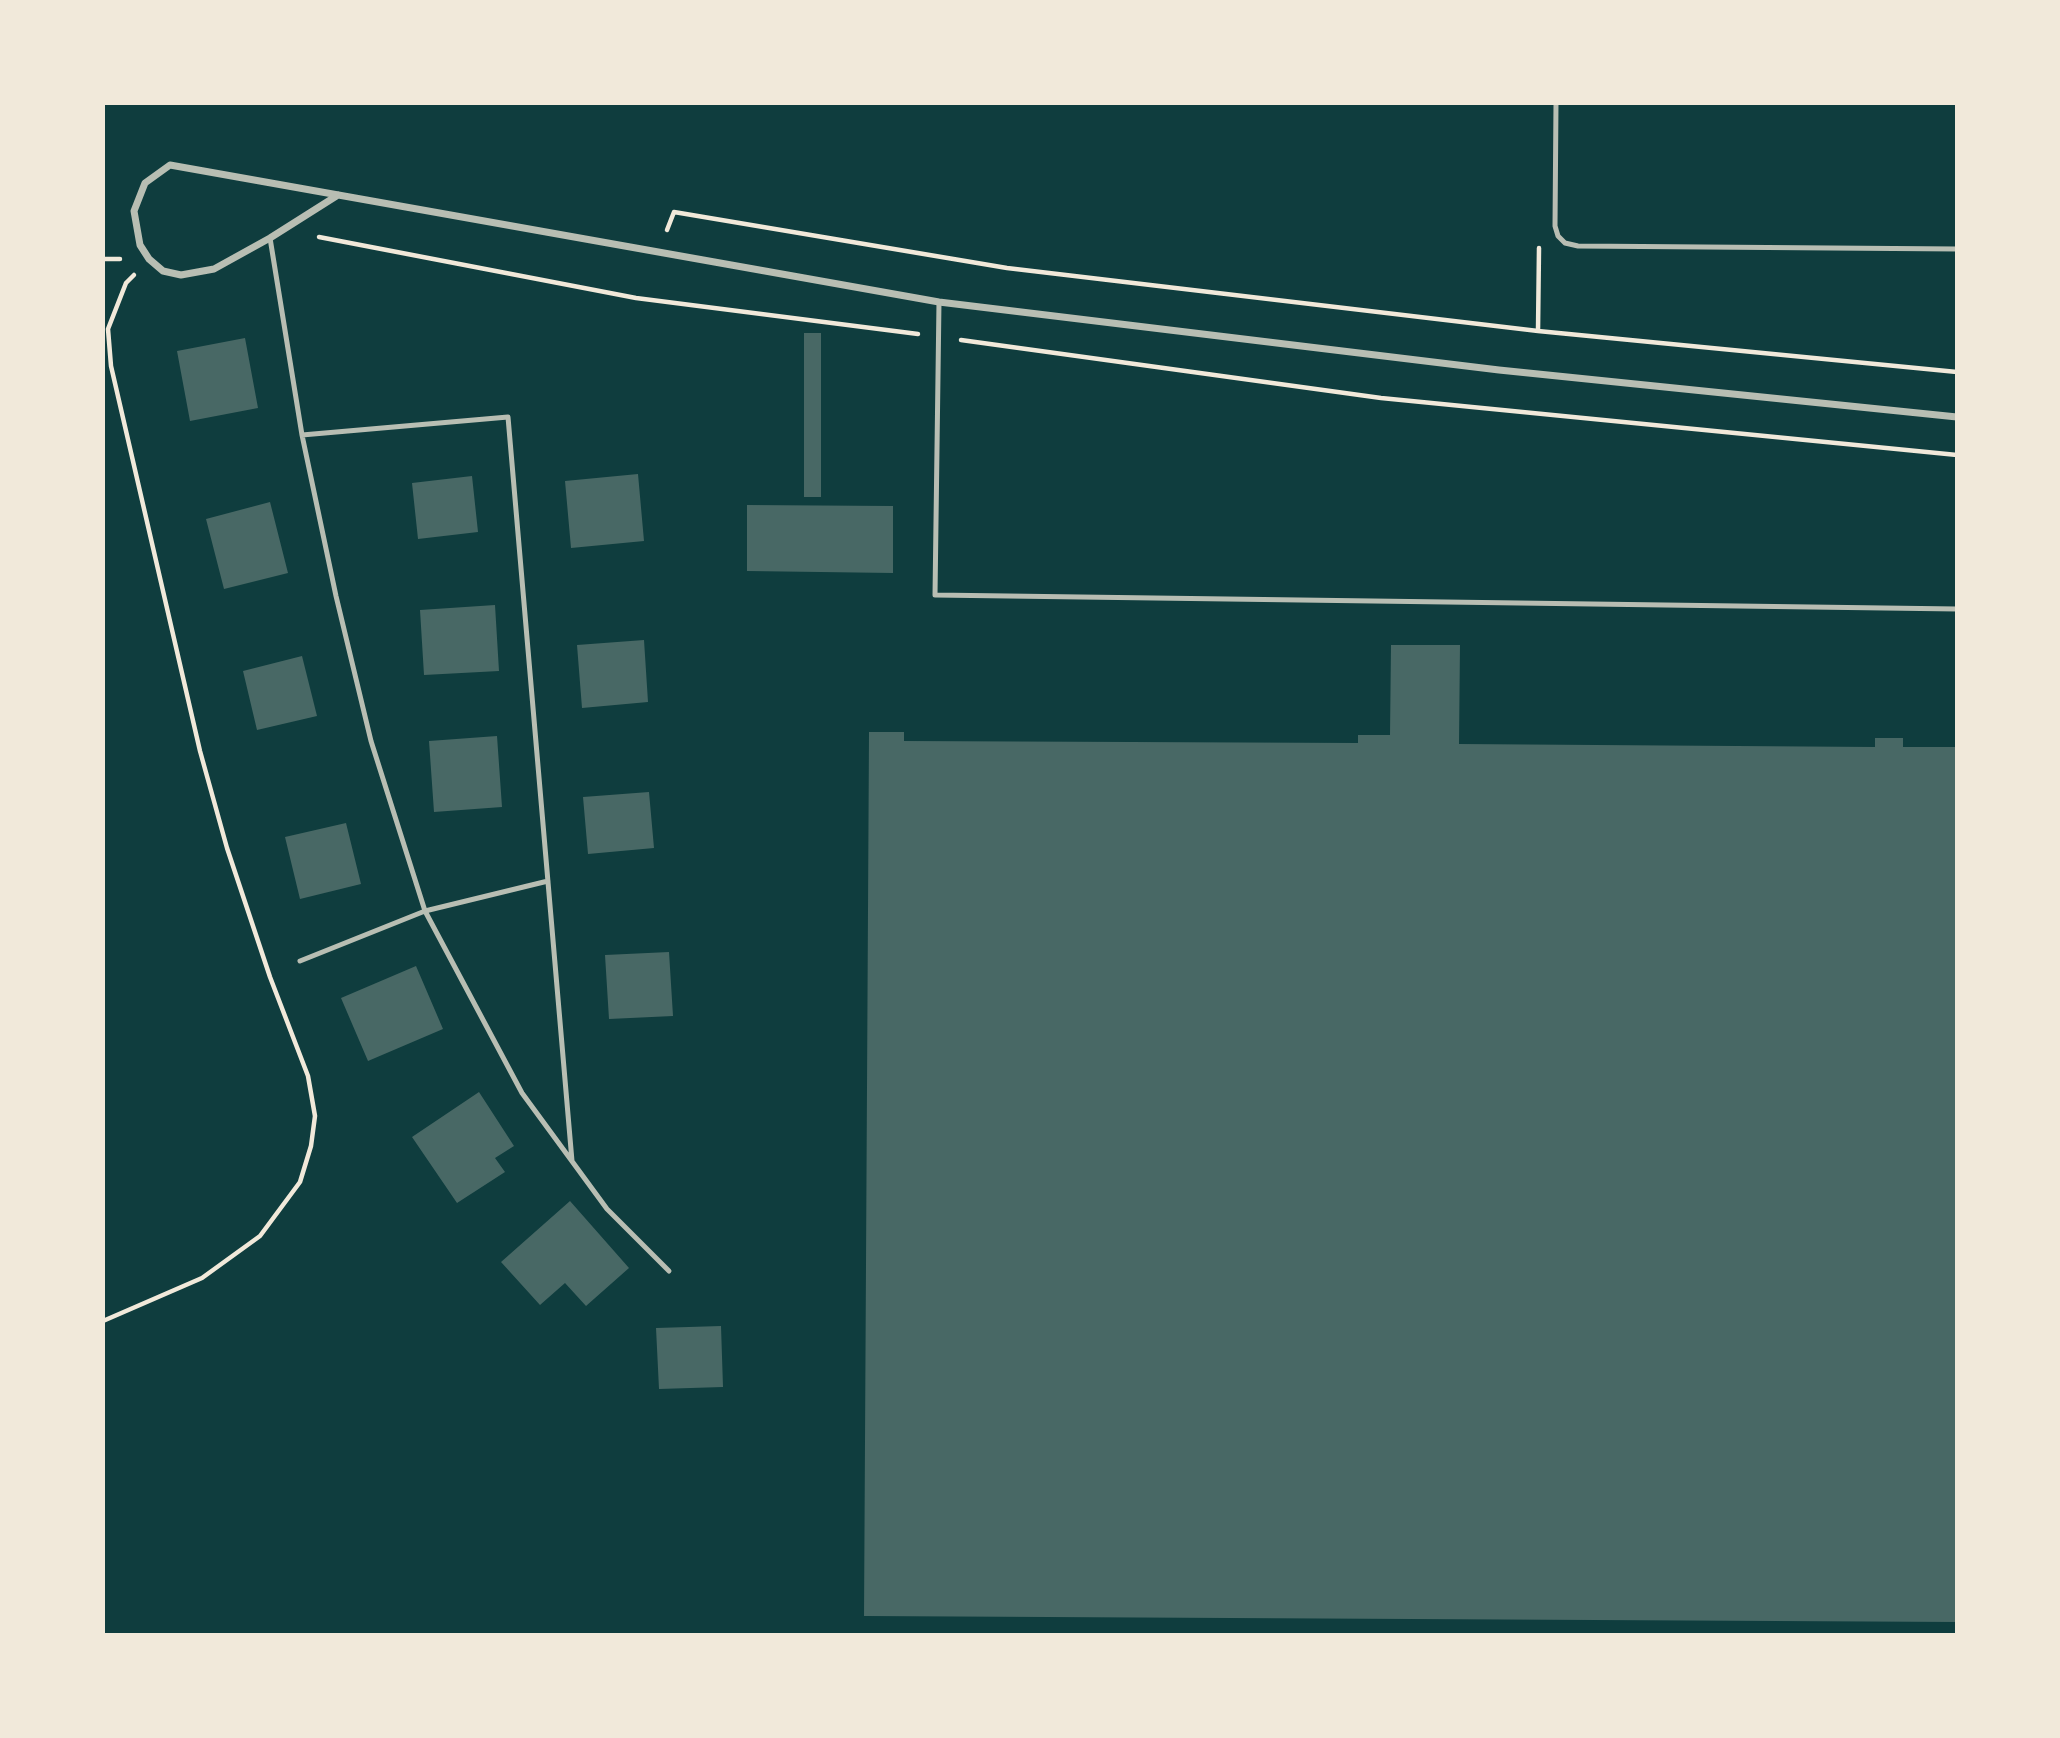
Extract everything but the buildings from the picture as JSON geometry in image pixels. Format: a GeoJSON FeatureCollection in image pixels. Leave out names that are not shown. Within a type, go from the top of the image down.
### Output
{"type":"FeatureCollection","features":[{"type":"Feature","properties":{"kind":"street"},"geometry":{"type":"LineString","coordinates":[[338,195],[284,230],[214,269],[181,275],[163,271],[149,259],[140,246],[134,211],[145,183],[170,165],[939,302],[1499,370],[1957,417]]}},
{"type":"Feature","properties":{"kind":"lane"},"geometry":{"type":"LineString","coordinates":[[1556,103],[1555,226],[1558,236],[1566,243],[1578,246],[1957,249]]}},
{"type":"Feature","properties":{"kind":"lane"},"geometry":{"type":"LineString","coordinates":[[270,238],[302,435],[336,596],[371,741],[425,911],[522,1093],[607,1209],[669,1271]]}},
{"type":"Feature","properties":{"kind":"lane"},"geometry":{"type":"LineString","coordinates":[[939,302],[935,594],[1957,608]]}},
{"type":"Feature","properties":{"kind":"lane"},"geometry":{"type":"LineString","coordinates":[[302,435],[508,417],[572,1162]]}},
{"type":"Feature","properties":{"kind":"lane"},"geometry":{"type":"LineString","coordinates":[[300,961],[425,911],[548,881]]}},
{"type":"Feature","properties":{"kind":"path"},"geometry":{"type":"LineString","coordinates":[[658,253],[674,212],[1007,268],[1538,331],[1957,372]]}},
{"type":"Feature","properties":{"kind":"path"},"geometry":{"type":"LineString","coordinates":[[1538,331],[1539,226],[1555,226]]}},
{"type":"Feature","properties":{"kind":"path"},"geometry":{"type":"LineString","coordinates":[[284,230],[636,298],[1381,398],[1957,455]]}},
{"type":"Feature","properties":{"kind":"path"},"geometry":{"type":"LineString","coordinates":[[103,1321],[202,1278],[260,1236],[300,1182],[311,1146],[315,1116],[308,1076],[265,964],[227,848],[200,751],[111,366],[108,330],[126,283],[149,259]]}}]}
